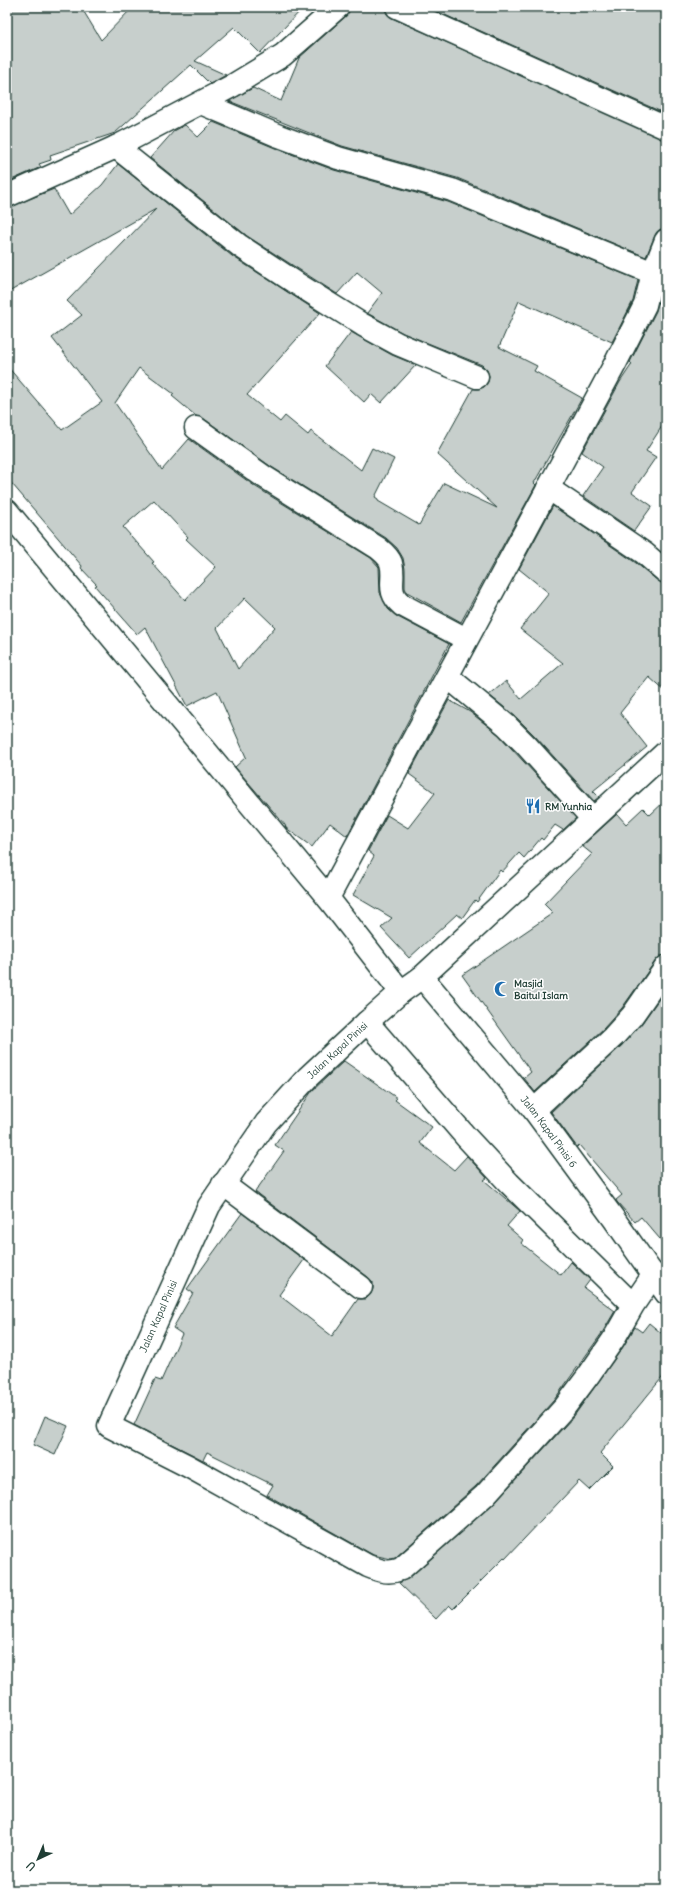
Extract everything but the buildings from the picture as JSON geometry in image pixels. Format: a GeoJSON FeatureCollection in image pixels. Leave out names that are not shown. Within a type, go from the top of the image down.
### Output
{"type":"FeatureCollection","features":[{"type":"Feature","properties":{"kind":"street"},"geometry":{"type":"LineString","coordinates":[[7,196],[116,147],[201,103],[283,55],[338,7]]}},
{"type":"Feature","properties":{"kind":"street"},"geometry":{"type":"LineString","coordinates":[[397,7],[666,128]]}},
{"type":"Feature","properties":{"kind":"street"},"geometry":{"type":"LineString","coordinates":[[201,103],[279,136],[338,158],[452,190],[653,273]]}},
{"type":"Feature","properties":{"kind":"street"},"geometry":{"type":"LineString","coordinates":[[116,147],[240,246],[296,283],[363,325],[398,344],[477,377]]}},
{"type":"Feature","properties":{"kind":"street"},"geometry":{"type":"LineString","coordinates":[[328,898],[448,677],[466,639],[639,316],[644,305],[653,273],[666,240]]}},
{"type":"Feature","properties":{"kind":"street"},"geometry":{"type":"LineString","coordinates":[[196,428],[263,476],[378,548],[391,562],[392,593],[396,600],[402,605],[466,639]]}},
{"type":"Feature","properties":{"kind":"street"},"geometry":{"type":"LineString","coordinates":[[548,488],[644,553],[666,572]]}},
{"type":"Feature","properties":{"kind":"street"},"geometry":{"type":"LineString","coordinates":[[7,511],[328,898],[401,992]]}},
{"type":"Feature","properties":{"kind":"street"},"geometry":{"type":"LineString","coordinates":[[448,677],[506,726],[592,818]]}},
{"type":"Feature","properties":{"kind":"street","name":"Jalan Kapal Pinisi"},"geometry":{"type":"LineString","coordinates":[[633,1305],[613,1340],[564,1408],[485,1495],[401,1569],[392,1572],[368,1566],[188,1466],[109,1426],[188,1249],[209,1206],[266,1123],[308,1077],[367,1022],[401,992],[422,977],[592,818],[666,752]]}},
{"type":"Feature","properties":{"kind":"street"},"geometry":{"type":"LineString","coordinates":[[534,1110],[613,1037],[632,1016],[666,967]]}},
{"type":"Feature","properties":{"kind":"street","name":"Jalan Kapal Pinisi 6"},"geometry":{"type":"LineString","coordinates":[[422,977],[534,1110],[654,1274],[666,1293]]}},
{"type":"Feature","properties":{"kind":"street"},"geometry":{"type":"LineString","coordinates":[[367,1022],[472,1144],[509,1183],[633,1305],[654,1274]]}},
{"type":"Feature","properties":{"kind":"street"},"geometry":{"type":"LineString","coordinates":[[223,1184],[361,1287]]}},
{"type":"Feature","properties":{"kind":"place","name":"RM Yunhia"},"geometry":{"type":"Point","coordinates":[533,806]}},
{"type":"Feature","properties":{"kind":"place","name":"Masjid Baitul Islam"},"geometry":{"type":"Point","coordinates":[502,989]}}]}
